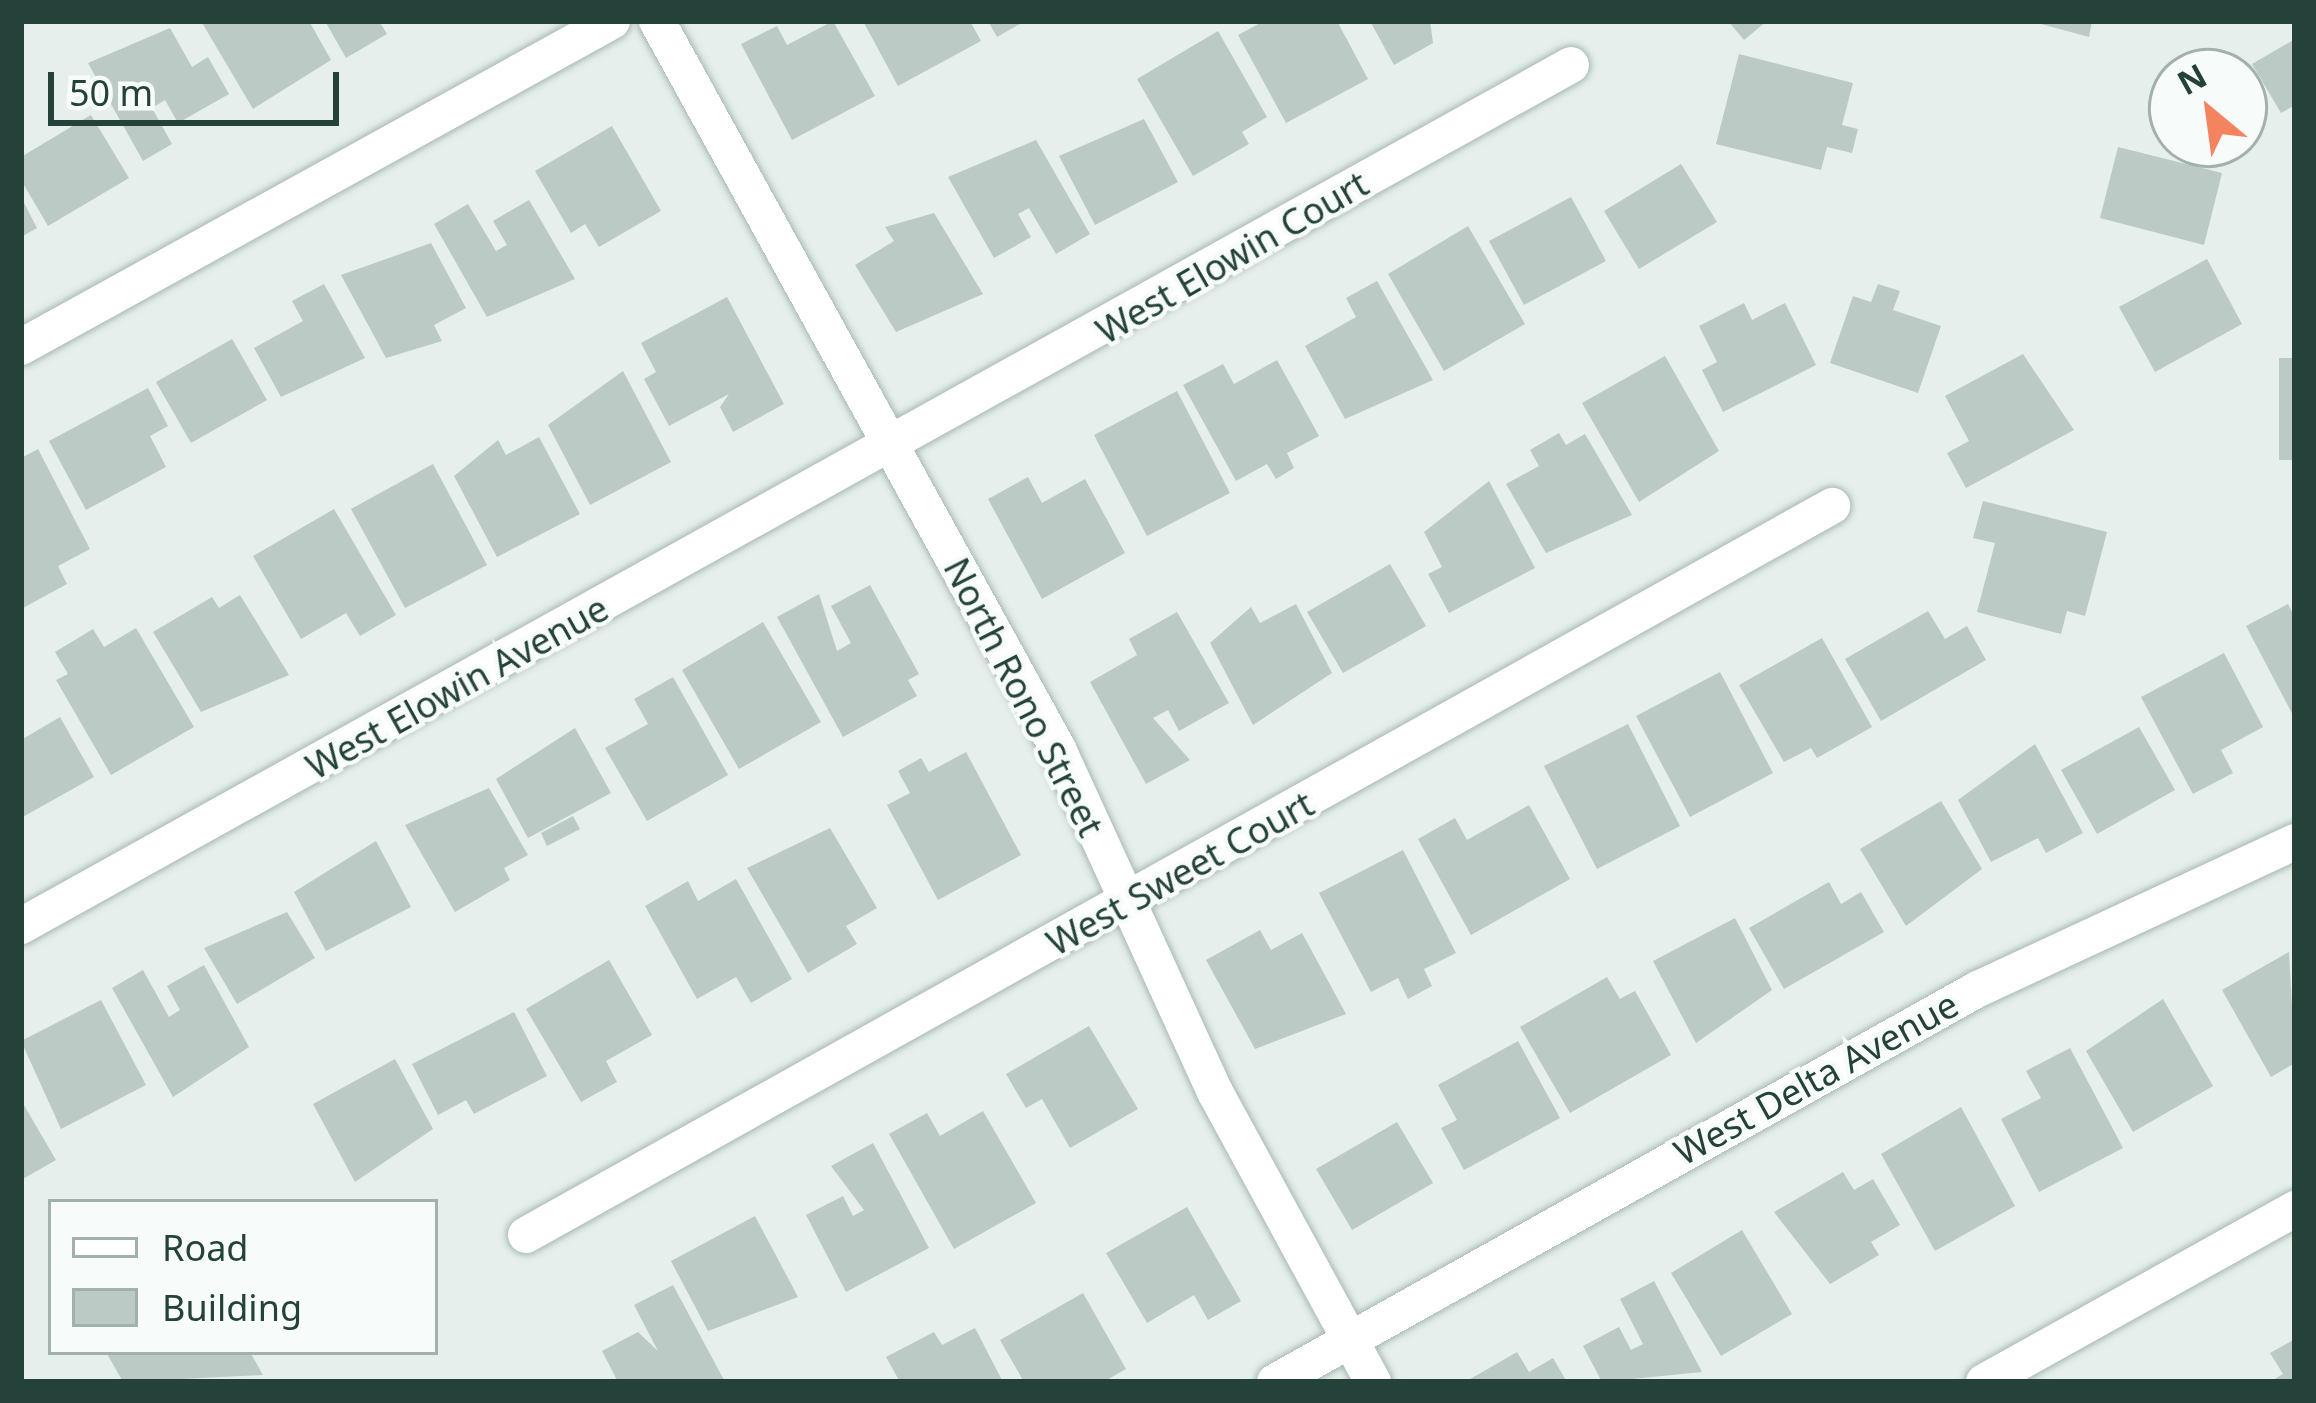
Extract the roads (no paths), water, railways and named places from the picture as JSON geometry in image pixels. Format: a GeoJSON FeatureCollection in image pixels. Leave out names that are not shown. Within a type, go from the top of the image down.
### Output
{"type":"FeatureCollection","features":[{"type":"Feature","properties":{"kind":"street"},"geometry":{"type":"LineString","coordinates":[[21,347],[612,21]]}},
{"type":"Feature","properties":{"kind":"street","name":"North Rono Street"},"geometry":{"type":"LineString","coordinates":[[657,21],[1058,749],[1124,904],[1373,1382]]}},
{"type":"Feature","properties":{"kind":"street","name":"West Elowin Court"},"geometry":{"type":"LineString","coordinates":[[893,449],[1571,64]]}},
{"type":"Feature","properties":{"kind":"street","name":"West Elowin Avenue"},"geometry":{"type":"LineString","coordinates":[[21,926],[893,449]]}},
{"type":"Feature","properties":{"kind":"street","name":"West Sweet Court"},"geometry":{"type":"LineString","coordinates":[[526,1235],[1832,506]]}},
{"type":"Feature","properties":{"kind":"street","name":"West Delta Avenue"},"geometry":{"type":"LineString","coordinates":[[1275,1382],[1978,988],[2295,842]]}},
{"type":"Feature","properties":{"kind":"street"},"geometry":{"type":"LineString","coordinates":[[1984,1382],[2295,1209]]}}]}
